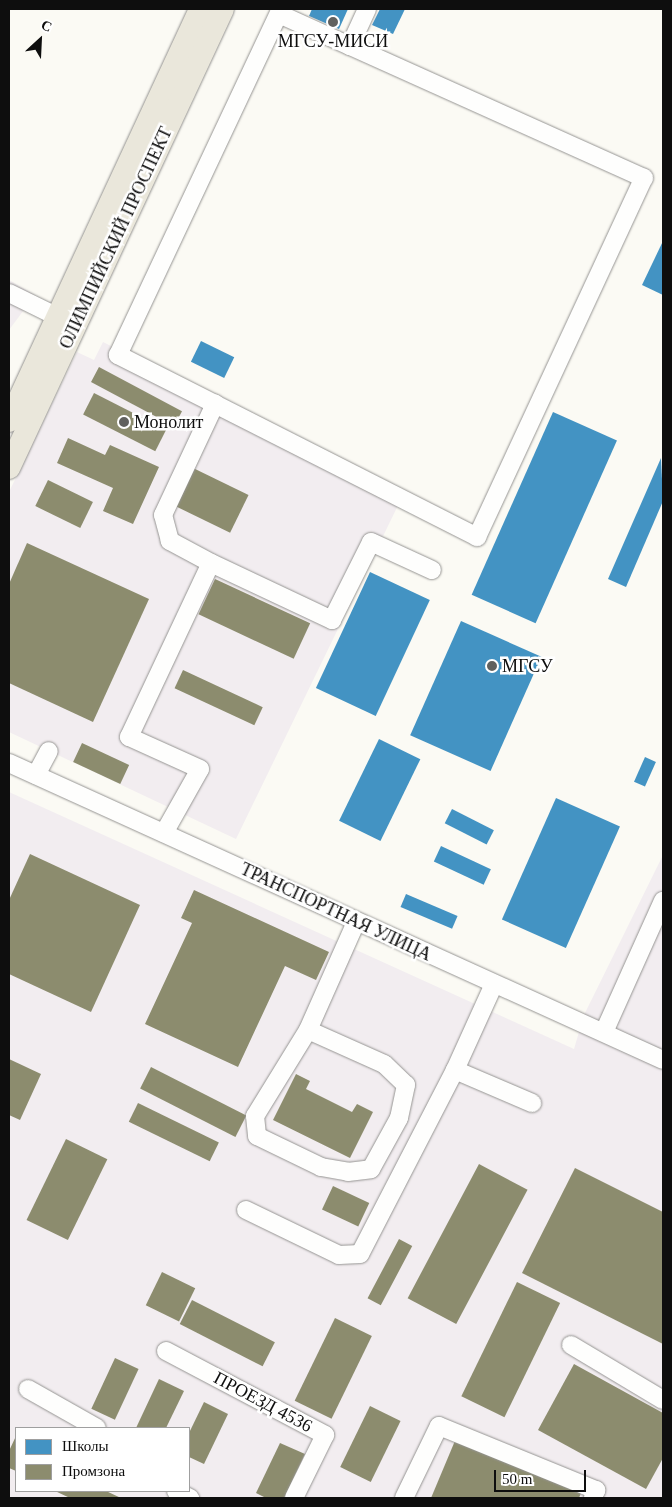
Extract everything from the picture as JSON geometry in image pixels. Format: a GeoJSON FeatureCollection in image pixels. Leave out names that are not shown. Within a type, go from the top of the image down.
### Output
{"type":"FeatureCollection","features":[{"type":"Feature","properties":{"kind":"main road","name":"ОЛИМПИЙСКИЙ ПРОСПЕКТ"},"geometry":{"type":"LineString","coordinates":[[9,421],[56,316],[200,9]]}},
{"type":"Feature","properties":{"kind":"main road","name":"ОЛИМПИЙСКИЙ ПРОСПЕКТ"},"geometry":{"type":"LineString","coordinates":[[9,468],[223,9]]}},
{"type":"Feature","properties":{"kind":"street"},"geometry":{"type":"LineString","coordinates":[[350,46],[367,9]]}},
{"type":"Feature","properties":{"kind":"street"},"geometry":{"type":"LineString","coordinates":[[280,12],[350,46],[644,178],[477,537],[118,355],[280,12]]}},
{"type":"Feature","properties":{"kind":"street"},"geometry":{"type":"LineString","coordinates":[[9,293],[56,316]]}},
{"type":"Feature","properties":{"kind":"street"},"geometry":{"type":"LineString","coordinates":[[215,404],[163,515],[170,541],[211,564],[332,620],[371,542],[432,570]]}},
{"type":"Feature","properties":{"kind":"street"},"geometry":{"type":"LineString","coordinates":[[164,833],[200,769],[129,737],[211,564]]}},
{"type":"Feature","properties":{"kind":"street"},"geometry":{"type":"LineString","coordinates":[[36,776],[49,751]]}},
{"type":"Feature","properties":{"kind":"street","name":"ТРАНСПОРТНАЯ УЛИЦА"},"geometry":{"type":"LineString","coordinates":[[9,763],[663,1060]]}},
{"type":"Feature","properties":{"kind":"street"},"geometry":{"type":"LineString","coordinates":[[604,1032],[663,901]]}},
{"type":"Feature","properties":{"kind":"street"},"geometry":{"type":"LineString","coordinates":[[308,1030],[384,1064],[406,1085],[399,1118],[371,1169],[348,1172],[321,1167],[257,1136],[255,1116],[308,1030],[356,922]]}},
{"type":"Feature","properties":{"kind":"street"},"geometry":{"type":"LineString","coordinates":[[246,1210],[339,1255],[360,1254],[455,1070],[494,984]]}},
{"type":"Feature","properties":{"kind":"street"},"geometry":{"type":"LineString","coordinates":[[455,1070],[532,1103]]}},
{"type":"Feature","properties":{"kind":"street"},"geometry":{"type":"LineString","coordinates":[[571,1345],[663,1400]]}},
{"type":"Feature","properties":{"kind":"street","name":"ПРОЕЗД 4536"},"geometry":{"type":"LineString","coordinates":[[166,1352],[325,1435],[294,1498]]}},
{"type":"Feature","properties":{"kind":"street"},"geometry":{"type":"LineString","coordinates":[[28,1389],[94,1427]]}},
{"type":"Feature","properties":{"kind":"street"},"geometry":{"type":"LineString","coordinates":[[404,1498],[439,1426],[596,1490],[592,1498]]}},
{"type":"Feature","properties":{"kind":"street"},"geometry":{"type":"LineString","coordinates":[[178,1492],[190,1498]]}},
{"type":"Feature","properties":{"kind":"shaded area"},"geometry":{"type":"Polygon","coordinates":[[[9,280],[35,295],[9,330],[9,280]]]}},
{"type":"Feature","properties":{"kind":"shaded area"},"geometry":{"type":"Polygon","coordinates":[[[103,342],[404,493],[236,839],[9,732],[9,492],[77,352],[94,360],[103,342]]]}},
{"type":"Feature","properties":{"kind":"shaded area"},"geometry":{"type":"Polygon","coordinates":[[[9,792],[574,1049],[584,1015],[663,855],[663,1498],[9,1498],[9,792]]]}},
{"type":"Feature","properties":{"kind":"building: Школы","name":"МГСУ-МИСИ"},"geometry":{"type":"Polygon","coordinates":[[[312,9],[348,9],[339,29],[309,16],[312,9]]]}},
{"type":"Feature","properties":{"kind":"building: Школы"},"geometry":{"type":"Polygon","coordinates":[[[380,9],[405,9],[393,34],[372,25],[380,9]]]}},
{"type":"Feature","properties":{"kind":"building: Школы"},"geometry":{"type":"Polygon","coordinates":[[[663,241],[663,295],[642,285],[663,241]]]}},
{"type":"Feature","properties":{"kind":"building: Школы"},"geometry":{"type":"Polygon","coordinates":[[[201,341],[234,357],[224,378],[191,362],[201,341]]]}},
{"type":"Feature","properties":{"kind":"building: Школы"},"geometry":{"type":"Polygon","coordinates":[[[553,412],[617,440],[536,623],[472,595],[553,412]]]}},
{"type":"Feature","properties":{"kind":"building: Школы"},"geometry":{"type":"Polygon","coordinates":[[[661,458],[663,501],[626,587],[608,579],[661,458]]]}},
{"type":"Feature","properties":{"kind":"building: Школы"},"geometry":{"type":"Polygon","coordinates":[[[370,572],[430,600],[376,716],[316,688],[370,572]]]}},
{"type":"Feature","properties":{"kind":"building: Школы"},"geometry":{"type":"Polygon","coordinates":[[[461,621],[541,657],[491,771],[410,735],[461,621]]]}},
{"type":"Feature","properties":{"kind":"building: Школы"},"geometry":{"type":"Polygon","coordinates":[[[379,739],[420,759],[380,841],[339,821],[379,739]]]}},
{"type":"Feature","properties":{"kind":"building: Школы"},"geometry":{"type":"Polygon","coordinates":[[[645,757],[656,762],[645,787],[634,782],[645,757]]]}},
{"type":"Feature","properties":{"kind":"building: Школы"},"geometry":{"type":"Polygon","coordinates":[[[556,798],[620,826],[566,948],[502,920],[556,798]]]}},
{"type":"Feature","properties":{"kind":"building: Школы"},"geometry":{"type":"Polygon","coordinates":[[[452,809],[494,830],[487,845],[445,823],[452,809]]]}},
{"type":"Feature","properties":{"kind":"building: Школы"},"geometry":{"type":"Polygon","coordinates":[[[441,846],[491,869],[484,885],[434,861],[441,846]]]}},
{"type":"Feature","properties":{"kind":"building: Школы"},"geometry":{"type":"Polygon","coordinates":[[[406,894],[458,916],[452,929],[401,907],[406,894]]]}},
{"type":"Feature","properties":{"kind":"building: Промзона"},"geometry":{"type":"Polygon","coordinates":[[[99,367],[182,411],[174,426],[91,382],[99,367]]]}},
{"type":"Feature","properties":{"kind":"building: Промзона","name":"Монолит"},"geometry":{"type":"Polygon","coordinates":[[[94,393],[166,430],[155,451],[83,414],[94,393]]]}},
{"type":"Feature","properties":{"kind":"building: Промзона"},"geometry":{"type":"Polygon","coordinates":[[[68,438],[105,455],[110,445],[159,467],[133,524],[103,511],[113,488],[57,463],[68,438]]]}},
{"type":"Feature","properties":{"kind":"building: Промзона"},"geometry":{"type":"Polygon","coordinates":[[[191,467],[249,495],[230,533],[173,505],[191,467]]]}},
{"type":"Feature","properties":{"kind":"building: Промзона"},"geometry":{"type":"Polygon","coordinates":[[[48,480],[93,502],[80,528],[35,506],[48,480]]]}},
{"type":"Feature","properties":{"kind":"building: Промзона"},"geometry":{"type":"Polygon","coordinates":[[[27,543],[149,599],[93,722],[9,683],[9,584],[27,543]]]}},
{"type":"Feature","properties":{"kind":"building: Промзона"},"geometry":{"type":"Polygon","coordinates":[[[215,579],[310,623],[294,659],[199,614],[215,579]]]}},
{"type":"Feature","properties":{"kind":"building: Промзона"},"geometry":{"type":"Polygon","coordinates":[[[183,670],[263,707],[254,725],[175,688],[183,670]]]}},
{"type":"Feature","properties":{"kind":"building: Промзона"},"geometry":{"type":"Polygon","coordinates":[[[82,743],[129,765],[120,784],[73,762],[82,743]]]}},
{"type":"Feature","properties":{"kind":"building: Промзона"},"geometry":{"type":"Polygon","coordinates":[[[30,854],[140,905],[91,1012],[9,974],[9,900],[30,854]]]}},
{"type":"Feature","properties":{"kind":"building: Промзона"},"geometry":{"type":"Polygon","coordinates":[[[194,890],[329,952],[316,980],[285,966],[238,1067],[145,1024],[192,923],[181,918],[194,890]]]}},
{"type":"Feature","properties":{"kind":"building: Промзона"},"geometry":{"type":"Polygon","coordinates":[[[9,1059],[41,1074],[20,1120],[9,1115],[9,1059]]]}},
{"type":"Feature","properties":{"kind":"building: Промзона"},"geometry":{"type":"Polygon","coordinates":[[[151,1067],[246,1116],[235,1137],[140,1088],[151,1067]]]}},
{"type":"Feature","properties":{"kind":"building: Промзона"},"geometry":{"type":"Polygon","coordinates":[[[296,1074],[310,1081],[306,1089],[352,1112],[357,1104],[373,1112],[350,1158],[273,1120],[296,1074]]]}},
{"type":"Feature","properties":{"kind":"building: Промзона"},"geometry":{"type":"Polygon","coordinates":[[[138,1103],[219,1142],[210,1161],[129,1122],[138,1103]]]}},
{"type":"Feature","properties":{"kind":"building: Промзона"},"geometry":{"type":"Polygon","coordinates":[[[66,1139],[107,1159],[68,1240],[27,1220],[66,1139]]]}},
{"type":"Feature","properties":{"kind":"building: Промзона"},"geometry":{"type":"Polygon","coordinates":[[[479,1164],[528,1190],[456,1324],[408,1298],[479,1164]]]}},
{"type":"Feature","properties":{"kind":"building: Промзона"},"geometry":{"type":"Polygon","coordinates":[[[575,1168],[663,1212],[663,1344],[522,1273],[575,1168]]]}},
{"type":"Feature","properties":{"kind":"building: Промзона"},"geometry":{"type":"Polygon","coordinates":[[[333,1186],[369,1203],[358,1226],[322,1210],[333,1186]]]}},
{"type":"Feature","properties":{"kind":"building: Промзона"},"geometry":{"type":"Polygon","coordinates":[[[399,1239],[412,1246],[381,1305],[368,1298],[399,1239]]]}},
{"type":"Feature","properties":{"kind":"building: Промзона"},"geometry":{"type":"Polygon","coordinates":[[[162,1272],[195,1288],[179,1321],[146,1305],[162,1272]]]}},
{"type":"Feature","properties":{"kind":"building: Промзона"},"geometry":{"type":"Polygon","coordinates":[[[517,1282],[560,1303],[504,1417],[461,1396],[517,1282]]]}},
{"type":"Feature","properties":{"kind":"building: Промзона"},"geometry":{"type":"Polygon","coordinates":[[[192,1300],[275,1342],[263,1366],[180,1324],[192,1300]]]}},
{"type":"Feature","properties":{"kind":"building: Промзона"},"geometry":{"type":"Polygon","coordinates":[[[335,1318],[372,1336],[332,1419],[295,1401],[335,1318]]]}},
{"type":"Feature","properties":{"kind":"building: Промзона"},"geometry":{"type":"Polygon","coordinates":[[[115,1358],[139,1369],[115,1420],[91,1409],[115,1358]]]}},
{"type":"Feature","properties":{"kind":"building: Промзона"},"geometry":{"type":"Polygon","coordinates":[[[574,1364],[663,1413],[663,1458],[646,1489],[538,1430],[574,1364]]]}},
{"type":"Feature","properties":{"kind":"building: Промзона"},"geometry":{"type":"Polygon","coordinates":[[[159,1379],[184,1391],[166,1427],[136,1427],[159,1379]]]}},
{"type":"Feature","properties":{"kind":"building: Промзона"},"geometry":{"type":"Polygon","coordinates":[[[204,1402],[228,1414],[204,1464],[190,1457],[190,1431],[204,1402]]]}},
{"type":"Feature","properties":{"kind":"building: Промзона"},"geometry":{"type":"Polygon","coordinates":[[[370,1406],[401,1421],[371,1482],[340,1467],[370,1406]]]}},
{"type":"Feature","properties":{"kind":"building: Промзона"},"geometry":{"type":"Polygon","coordinates":[[[457,1436],[583,1488],[579,1498],[431,1498],[457,1436]]]}},
{"type":"Feature","properties":{"kind":"building: Промзона"},"geometry":{"type":"Polygon","coordinates":[[[15,1438],[15,1471],[9,1468],[9,1451],[15,1438]]]}},
{"type":"Feature","properties":{"kind":"building: Промзона"},"geometry":{"type":"Polygon","coordinates":[[[280,1443],[305,1454],[284,1498],[266,1498],[256,1493],[280,1443]]]}},
{"type":"Feature","properties":{"kind":"building: Промзона"},"geometry":{"type":"Polygon","coordinates":[[[57,1492],[108,1492],[121,1498],[70,1498],[57,1492]]]}},
{"type":"Feature","properties":{"kind":"place","name":"МГСУ-МИСИ"},"geometry":{"type":"Point","coordinates":[333,22]}},
{"type":"Feature","properties":{"kind":"place","name":"Монолит"},"geometry":{"type":"Point","coordinates":[124,422]}},
{"type":"Feature","properties":{"kind":"place","name":"МГСУ"},"geometry":{"type":"Point","coordinates":[492,666]}}]}
